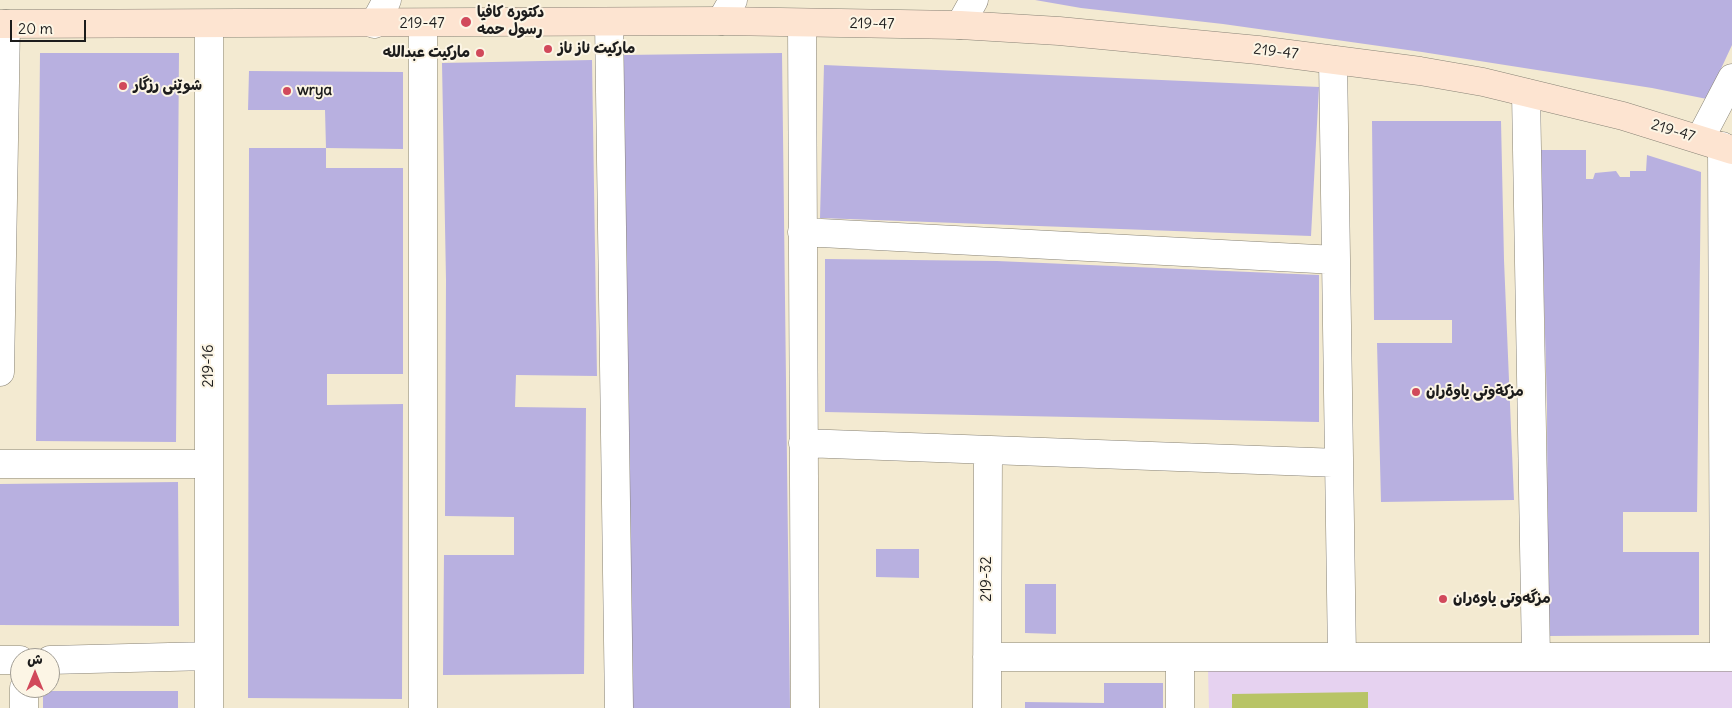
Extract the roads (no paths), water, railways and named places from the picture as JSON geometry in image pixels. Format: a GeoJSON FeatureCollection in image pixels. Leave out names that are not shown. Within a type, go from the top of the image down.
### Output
{"type":"FeatureCollection","features":[{"type":"Feature","properties":{"kind":"street"},"geometry":{"type":"LineString","coordinates":[[374,24],[387,0]]}},
{"type":"Feature","properties":{"kind":"street"},"geometry":{"type":"LineString","coordinates":[[960,25],[974,0]]}},
{"type":"Feature","properties":{"kind":"street","name":"219-47"},"geometry":{"type":"LineString","coordinates":[[3,24],[209,25],[609,22],[727,11],[802,23],[960,25],[1158,39],[1429,73],[1623,116],[1718,145]]}},
{"type":"Feature","properties":{"kind":"street"},"geometry":{"type":"LineString","coordinates":[[609,22],[619,708]]}},
{"type":"Feature","properties":{"kind":"street"},"geometry":{"type":"LineString","coordinates":[[802,23],[805,708]]}},
{"type":"Feature","properties":{"kind":"street"},"geometry":{"type":"LineString","coordinates":[[0,372],[3,24]]}},
{"type":"Feature","properties":{"kind":"street"},"geometry":{"type":"LineString","coordinates":[[423,24],[423,708]]}},
{"type":"Feature","properties":{"kind":"street","name":"219-16"},"geometry":{"type":"LineString","coordinates":[[209,25],[209,708]]}},
{"type":"Feature","properties":{"kind":"street"},"geometry":{"type":"LineString","coordinates":[[1333,60],[1342,657]]}},
{"type":"Feature","properties":{"kind":"street"},"geometry":{"type":"LineString","coordinates":[[987,658],[1728,657],[1718,145],[1732,78]]}},
{"type":"Feature","properties":{"kind":"street"},"geometry":{"type":"LineString","coordinates":[[1526,93],[1536,657]]}},
{"type":"Feature","properties":{"kind":"street"},"geometry":{"type":"LineString","coordinates":[[802,232],[1336,260]]}},
{"type":"Feature","properties":{"kind":"street"},"geometry":{"type":"LineString","coordinates":[[803,443],[1339,463]]}},
{"type":"Feature","properties":{"kind":"street","name":"219-32"},"geometry":{"type":"LineString","coordinates":[[987,708],[988,450]]}},
{"type":"Feature","properties":{"kind":"street"},"geometry":{"type":"LineString","coordinates":[[0,464],[209,464]]}},
{"type":"Feature","properties":{"kind":"street"},"geometry":{"type":"LineString","coordinates":[[60,660],[209,656]]}},
{"type":"Feature","properties":{"kind":"street"},"geometry":{"type":"LineString","coordinates":[[1180,658],[1180,708]]}},
{"type":"Feature","properties":{"kind":"place","name":"دکتورە کافیا رسول حمە"},"geometry":{"type":"Point","coordinates":[466,22]}},
{"type":"Feature","properties":{"kind":"place","name":"ماركيت ناز ناز"},"geometry":{"type":"Point","coordinates":[548,49]}},
{"type":"Feature","properties":{"kind":"place","name":"ماركيت عبدالله"},"geometry":{"type":"Point","coordinates":[480,53]}},
{"type":"Feature","properties":{"kind":"place","name":"شوێنی رزگار"},"geometry":{"type":"Point","coordinates":[123,86]}},
{"type":"Feature","properties":{"kind":"place","name":"wrya"},"geometry":{"type":"Point","coordinates":[287,91]}},
{"type":"Feature","properties":{"kind":"place","name":"مزكةوتى ياوةران"},"geometry":{"type":"Point","coordinates":[1416,392]}},
{"type":"Feature","properties":{"kind":"place","name":"مزگەوتی یاوەران"},"geometry":{"type":"Point","coordinates":[1443,599]}}]}
